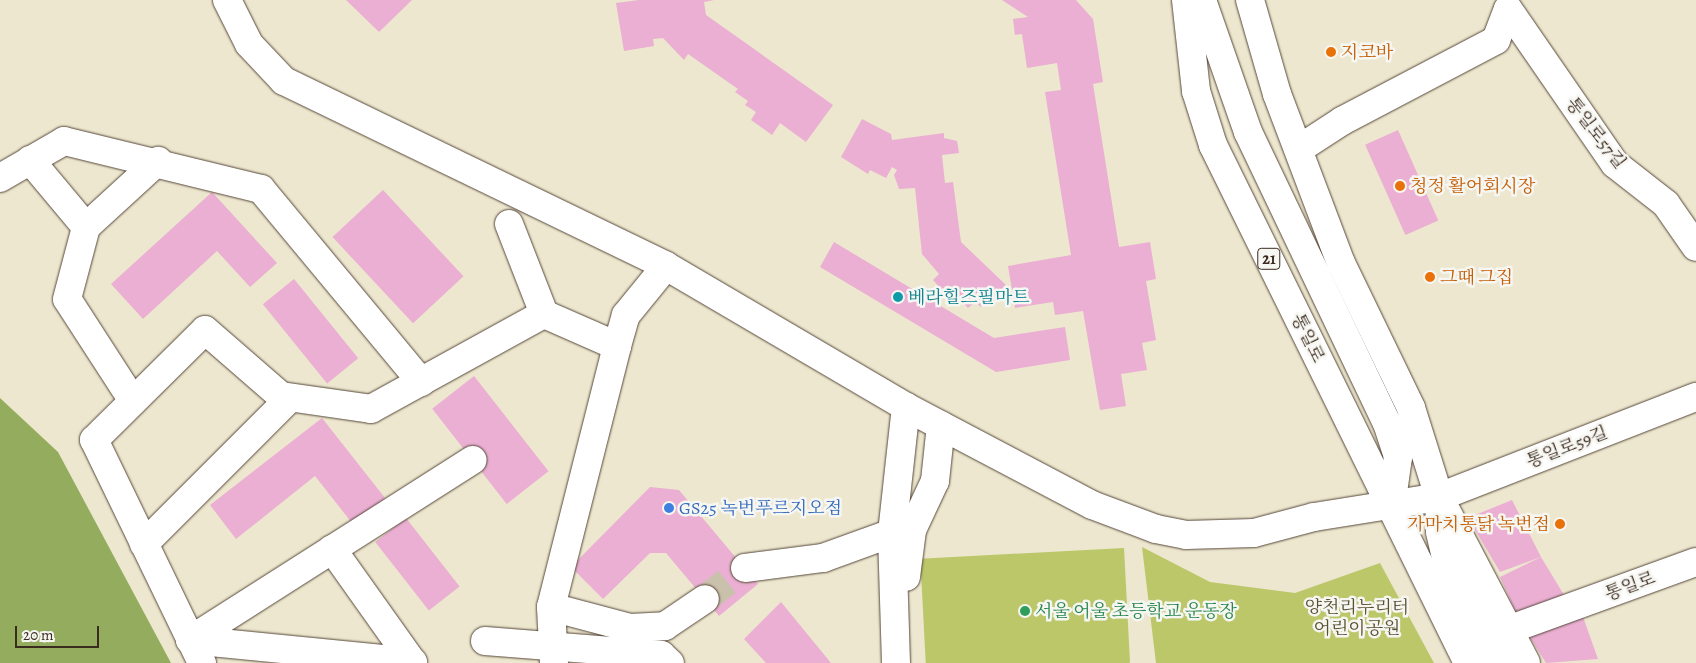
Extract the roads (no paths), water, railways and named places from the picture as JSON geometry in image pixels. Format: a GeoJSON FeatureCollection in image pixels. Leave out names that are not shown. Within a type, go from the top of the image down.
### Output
{"type":"FeatureCollection","features":[{"type":"Feature","properties":{"kind":"street","name":"통일로59길"},"geometry":{"type":"LineString","coordinates":[[226,0],[249,44],[284,81],[666,266],[906,407],[1117,516],[1186,535],[1254,534],[1314,517],[1439,497],[1696,397]]}},
{"type":"Feature","properties":{"kind":"street","name":"통일로"},"geometry":{"type":"LineString","coordinates":[[1186,0],[1196,91],[1213,145],[1468,663]]}},
{"type":"Feature","properties":{"kind":"street"},"geometry":{"type":"LineString","coordinates":[[1202,0],[1248,132],[1387,422],[1398,456],[1391,506]]}},
{"type":"Feature","properties":{"kind":"street"},"geometry":{"type":"LineString","coordinates":[[1218,0],[1251,105],[1298,196],[1341,263]]}},
{"type":"Feature","properties":{"kind":"street"},"geometry":{"type":"LineString","coordinates":[[1250,0],[1299,150],[1341,263],[1411,408],[1439,497],[1526,663]]}},
{"type":"Feature","properties":{"kind":"street","name":"통일로57길"},"geometry":{"type":"LineString","coordinates":[[1299,150],[1342,121],[1496,40],[1513,3]]}},
{"type":"Feature","properties":{"kind":"street","name":"통일로57길"},"geometry":{"type":"LineString","coordinates":[[1513,3],[1615,164],[1666,204],[1696,247]]}},
{"type":"Feature","properties":{"kind":"street"},"geometry":{"type":"LineString","coordinates":[[0,178],[64,141],[158,161],[261,189],[421,382]]}},
{"type":"Feature","properties":{"kind":"street"},"geometry":{"type":"LineString","coordinates":[[30,160],[86,227]]}},
{"type":"Feature","properties":{"kind":"street"},"geometry":{"type":"LineString","coordinates":[[133,401],[67,299],[86,227],[158,161]]}},
{"type":"Feature","properties":{"kind":"street"},"geometry":{"type":"LineString","coordinates":[[509,224],[544,314],[617,346]]}},
{"type":"Feature","properties":{"kind":"street"},"geometry":{"type":"LineString","coordinates":[[553,655],[551,607],[626,315],[666,266]]}},
{"type":"Feature","properties":{"kind":"street"},"geometry":{"type":"LineString","coordinates":[[196,651],[94,440],[205,330],[281,396],[371,410],[544,314]]}},
{"type":"Feature","properties":{"kind":"street"},"geometry":{"type":"LineString","coordinates":[[144,544],[290,398]]}},
{"type":"Feature","properties":{"kind":"street"},"geometry":{"type":"LineString","coordinates":[[896,663],[892,534],[906,407]]}},
{"type":"Feature","properties":{"kind":"street"},"geometry":{"type":"LineString","coordinates":[[912,663],[906,572],[912,530],[935,481],[941,424]]}},
{"type":"Feature","properties":{"kind":"street"},"geometry":{"type":"LineString","coordinates":[[196,651],[332,549],[473,460]]}},
{"type":"Feature","properties":{"kind":"street"},"geometry":{"type":"LineString","coordinates":[[1439,497],[1440,532],[1448,567],[1497,663]]}},
{"type":"Feature","properties":{"kind":"street"},"geometry":{"type":"LineString","coordinates":[[744,568],[823,558],[892,534]]}},
{"type":"Feature","properties":{"kind":"street"},"geometry":{"type":"LineString","coordinates":[[332,549],[413,663]]}},
{"type":"Feature","properties":{"kind":"street","name":"통일로"},"geometry":{"type":"LineString","coordinates":[[1508,630],[1696,562]]}},
{"type":"Feature","properties":{"kind":"street"},"geometry":{"type":"LineString","coordinates":[[551,607],[630,628],[665,626],[705,599]]}},
{"type":"Feature","properties":{"kind":"street"},"geometry":{"type":"LineString","coordinates":[[485,641],[553,655],[661,654],[670,663]]}},
{"type":"Feature","properties":{"kind":"street"},"geometry":{"type":"LineString","coordinates":[[196,651],[413,663]]}},
{"type":"Feature","properties":{"kind":"tunnel"},"geometry":{"type":"LineString","coordinates":[[705,599],[745,568]]}},
{"type":"Feature","properties":{"kind":"place","name":"지코바"},"geometry":{"type":"Point","coordinates":[1331,52]}},
{"type":"Feature","properties":{"kind":"place","name":"청정 활어회시장"},"geometry":{"type":"Point","coordinates":[1400,186]}},
{"type":"Feature","properties":{"kind":"place","name":"그때 그집"},"geometry":{"type":"Point","coordinates":[1430,277]}},
{"type":"Feature","properties":{"kind":"place","name":"베라힐즈필마트"},"geometry":{"type":"Point","coordinates":[898,297]}},
{"type":"Feature","properties":{"kind":"place","name":"GS25 녹번푸르지오점"},"geometry":{"type":"Point","coordinates":[669,508]}},
{"type":"Feature","properties":{"kind":"place","name":"가마치통닭 녹번점"},"geometry":{"type":"Point","coordinates":[1560,524]}},
{"type":"Feature","properties":{"kind":"place","name":"서울 어울 초등학교 운동장"},"geometry":{"type":"Point","coordinates":[1025,611]}},
{"type":"Feature","properties":{"kind":"park label","name":"양천리누리터 어린이공원"},"geometry":{"type":"Point","coordinates":[1357,618]}}]}
